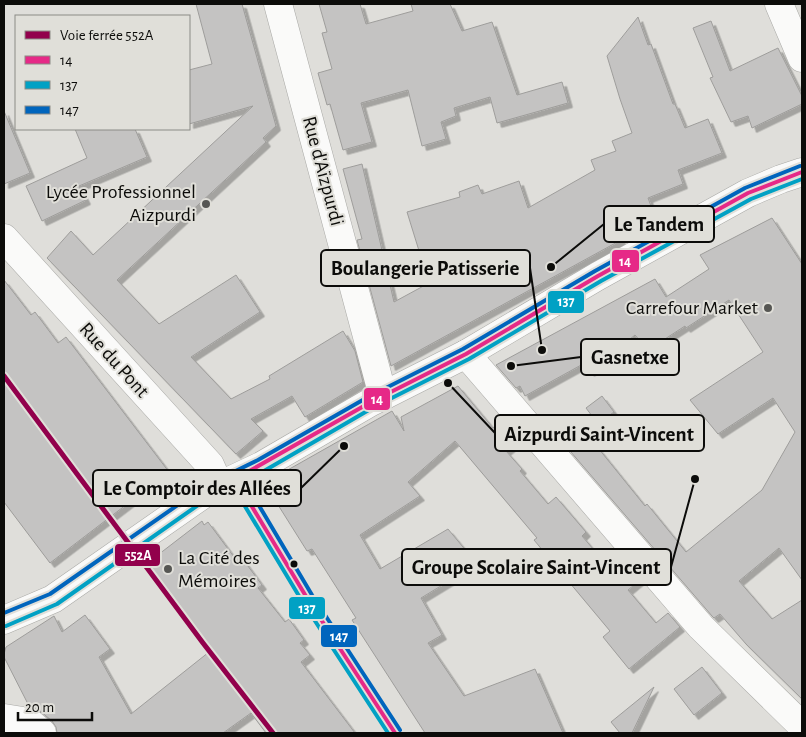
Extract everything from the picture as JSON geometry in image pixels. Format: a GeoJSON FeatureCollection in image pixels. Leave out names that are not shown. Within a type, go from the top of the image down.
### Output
{"type":"FeatureCollection","features":[{"type":"Feature","properties":{"kind":"street","name":"Rue d'Aïzpurdi"},"geometry":{"type":"LineString","coordinates":[[278,4],[383,396]]}},
{"type":"Feature","properties":{"kind":"street"},"geometry":{"type":"LineString","coordinates":[[780,4],[802,58]]}},
{"type":"Feature","properties":{"kind":"street"},"geometry":{"type":"LineString","coordinates":[[4,620],[53,599],[228,482],[383,396],[466,354],[598,276],[748,193],[802,172]]}},
{"type":"Feature","properties":{"kind":"street","name":"Rue du Pont"},"geometry":{"type":"LineString","coordinates":[[4,238],[210,465],[228,482]]}},
{"type":"Feature","properties":{"kind":"street"},"geometry":{"type":"LineString","coordinates":[[466,354],[701,628],[802,726]]}},
{"type":"Feature","properties":{"kind":"street"},"geometry":{"type":"LineString","coordinates":[[4,718],[29,722],[42,733]]}},
{"type":"Feature","properties":{"kind":"building"},"geometry":{"type":"Polygon","coordinates":[[[196,4],[242,4],[276,126],[263,138],[266,142],[117,280],[159,324],[236,275],[260,312],[191,357],[231,399],[270,379],[269,376],[343,331],[355,351],[363,382],[305,417],[292,396],[251,419],[263,431],[236,454],[47,258],[71,231],[93,255],[253,106],[190,124],[190,70],[212,64],[196,4]]]}},
{"type":"Feature","properties":{"kind":"building"},"geometry":{"type":"Polygon","coordinates":[[[319,4],[360,4],[366,24],[413,11],[411,4],[450,4],[462,31],[492,22],[517,95],[562,82],[568,103],[497,123],[490,97],[454,108],[456,116],[441,122],[446,139],[422,146],[408,90],[361,103],[372,142],[343,150],[330,104],[327,105],[318,73],[332,69],[322,33],[327,32],[319,4]]]}},
{"type":"Feature","properties":{"kind":"building"},"geometry":{"type":"Polygon","coordinates":[[[638,17],[648,45],[651,44],[673,104],[675,104],[685,128],[708,119],[722,153],[678,170],[683,184],[648,198],[654,214],[616,228],[621,240],[391,366],[357,240],[362,239],[343,169],[362,164],[394,302],[429,283],[407,212],[460,197],[459,192],[478,185],[482,194],[519,181],[528,208],[595,170],[591,160],[616,151],[612,141],[632,133],[607,56],[638,17]]]}},
{"type":"Feature","properties":{"kind":"building"},"geometry":{"type":"Polygon","coordinates":[[[711,21],[730,71],[778,48],[802,96],[802,104],[752,128],[748,116],[731,122],[710,78],[713,77],[693,28],[711,21]]]}},
{"type":"Feature","properties":{"kind":"building"},"geometry":{"type":"Polygon","coordinates":[[[4,111],[30,173],[4,184],[4,111]]]}},
{"type":"Feature","properties":{"kind":"building"},"geometry":{"type":"Polygon","coordinates":[[[75,130],[135,130],[147,157],[79,186],[86,200],[42,221],[26,186],[87,158],[75,130]]]}},
{"type":"Feature","properties":{"kind":"building"},"geometry":{"type":"Polygon","coordinates":[[[772,218],[802,264],[802,580],[779,548],[739,581],[772,619],[802,600],[802,699],[746,644],[720,614],[714,618],[712,616],[570,451],[572,443],[586,433],[645,506],[647,504],[686,552],[762,490],[795,432],[773,398],[718,434],[690,400],[763,352],[729,300],[648,350],[635,335],[590,372],[583,364],[525,396],[520,386],[516,388],[496,365],[655,279],[666,297],[709,269],[700,255],[772,218]]]}},
{"type":"Feature","properties":{"kind":"building"},"geometry":{"type":"Polygon","coordinates":[[[4,280],[31,315],[35,312],[58,343],[66,337],[169,472],[50,563],[4,502],[4,280]]]}},
{"type":"Feature","properties":{"kind":"building"},"geometry":{"type":"Polygon","coordinates":[[[458,386],[493,428],[496,426],[512,446],[506,451],[548,504],[556,497],[586,532],[582,536],[612,571],[624,561],[640,580],[628,590],[656,623],[668,613],[680,627],[629,669],[603,637],[610,631],[534,540],[537,538],[455,441],[408,482],[420,496],[360,535],[380,569],[448,529],[477,564],[421,598],[442,635],[428,643],[464,696],[535,669],[563,733],[425,733],[352,620],[356,618],[312,549],[307,551],[268,489],[270,480],[392,411],[404,431],[401,417],[458,386]]]}},
{"type":"Feature","properties":{"kind":"building"},"geometry":{"type":"Polygon","coordinates":[[[602,396],[614,412],[598,424],[586,408],[602,396]]]}},
{"type":"Feature","properties":{"kind":"building"},"geometry":{"type":"Polygon","coordinates":[[[202,521],[204,525],[208,522],[234,557],[239,554],[262,585],[258,588],[285,622],[289,619],[304,640],[300,643],[310,655],[301,662],[355,733],[266,733],[251,713],[223,733],[57,733],[52,721],[39,710],[29,706],[4,654],[6,647],[54,616],[62,632],[85,615],[110,649],[99,657],[131,714],[209,652],[164,594],[168,592],[149,567],[153,564],[150,561],[202,521]]]}},
{"type":"Feature","properties":{"kind":"building"},"geometry":{"type":"Polygon","coordinates":[[[702,667],[722,693],[694,715],[674,689],[702,667]]]}},
{"type":"Feature","properties":{"kind":"building"},"geometry":{"type":"Polygon","coordinates":[[[654,687],[632,733],[620,733],[611,722],[654,687]]]}},
{"type":"Feature","properties":{"kind":"rail line","name":"552A"},"geometry":{"type":"LineString","coordinates":[[4,376],[203,643],[273,733]]}},
{"type":"Feature","properties":{"kind":"transit line","name":"147"},"geometry":{"type":"LineString","coordinates":[[4,613],[50,594],[205,486],[258,460],[368,397],[463,349],[595,271],[745,188],[800,166]]}},
{"type":"Feature","properties":{"kind":"transit line","name":"14"},"geometry":{"type":"LineString","coordinates":[[237,478],[371,402],[466,354],[598,276],[748,193],[802,172]]}},
{"type":"Feature","properties":{"kind":"transit line","name":"137"},"geometry":{"type":"LineString","coordinates":[[6,626],[57,604],[211,496],[264,471],[374,407],[469,359],[601,281],[751,199],[802,179]]}},
{"type":"Feature","properties":{"kind":"transit line","name":"147"},"geometry":{"type":"LineString","coordinates":[[243,476],[312,595],[400,730]]}},
{"type":"Feature","properties":{"kind":"transit line","name":"14"},"geometry":{"type":"LineString","coordinates":[[237,478],[242,490],[307,598],[395,733]]}},
{"type":"Feature","properties":{"kind":"transit line","name":"137"},"geometry":{"type":"LineString","coordinates":[[231,480],[302,601],[388,733]]}},
{"type":"Feature","properties":{"kind":"place","name":"Lycée Professionnel Aizpurdi"},"geometry":{"type":"Point","coordinates":[206,204]}},
{"type":"Feature","properties":{"kind":"place","name":"Le Tandem"},"geometry":{"type":"Point","coordinates":[551,267]}},
{"type":"Feature","properties":{"kind":"place","name":"Carrefour Market"},"geometry":{"type":"Point","coordinates":[768,308]}},
{"type":"Feature","properties":{"kind":"place","name":"Boulangerie Patisserie"},"geometry":{"type":"Point","coordinates":[542,350]}},
{"type":"Feature","properties":{"kind":"place","name":"Gasnetxe"},"geometry":{"type":"Point","coordinates":[511,366]}},
{"type":"Feature","properties":{"kind":"place","name":"Aizpurdi Saint-Vincent"},"geometry":{"type":"Point","coordinates":[448,383]}},
{"type":"Feature","properties":{"kind":"place","name":"Le Comptoir des Allées"},"geometry":{"type":"Point","coordinates":[344,446]}},
{"type":"Feature","properties":{"kind":"place","name":"Groupe Scolaire Saint-Vincent"},"geometry":{"type":"Point","coordinates":[695,479]}},
{"type":"Feature","properties":{"kind":"place","name":"La Cité des Mémoires"},"geometry":{"type":"Point","coordinates":[168,569]}}]}
